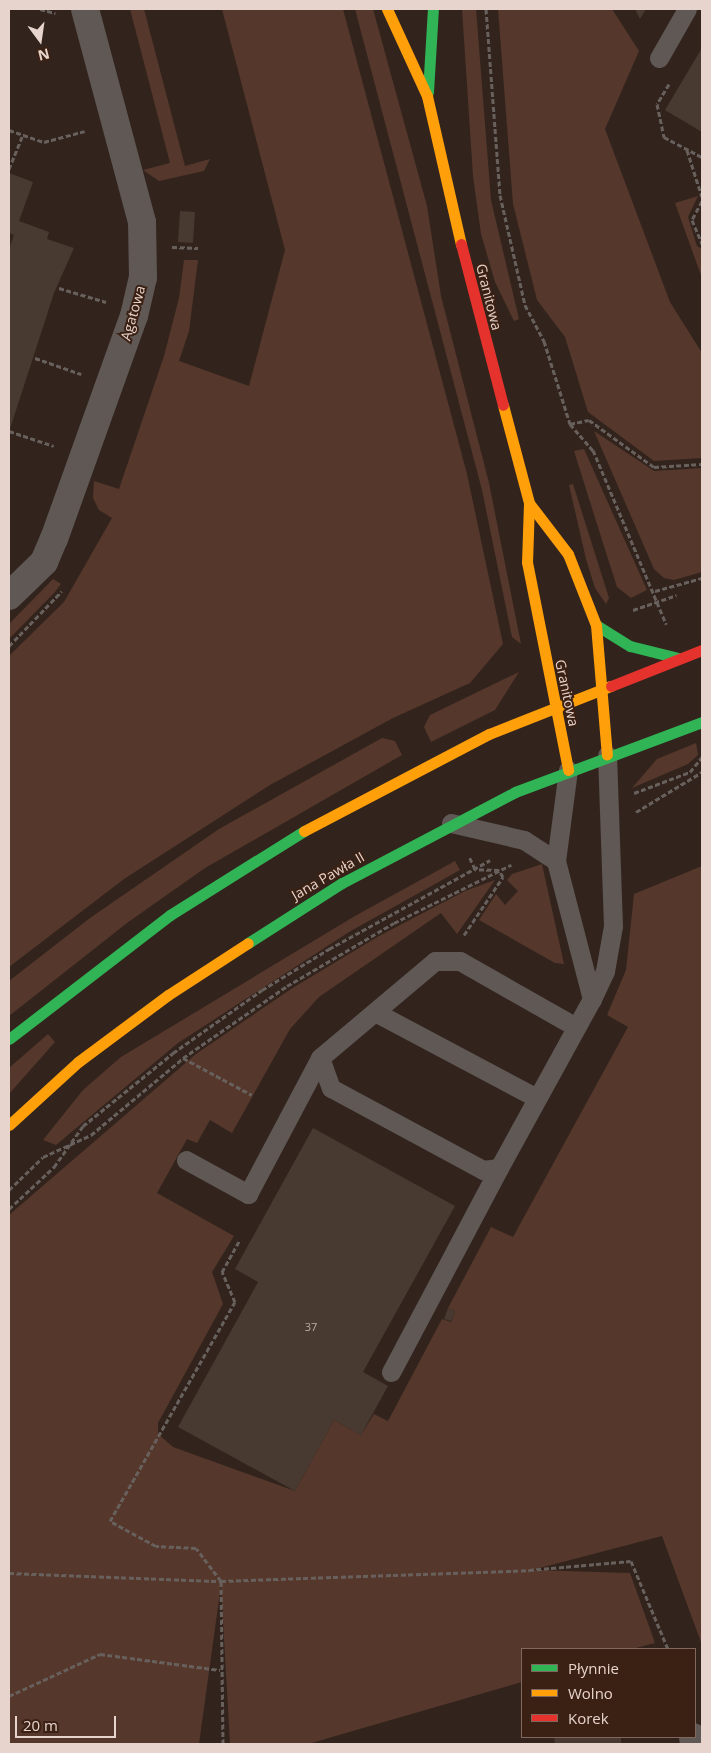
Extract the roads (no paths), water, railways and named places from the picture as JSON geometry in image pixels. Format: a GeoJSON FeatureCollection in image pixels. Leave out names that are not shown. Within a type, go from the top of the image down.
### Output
{"type":"FeatureCollection","features":[{"type":"Feature","properties":{"kind":"main road","name":"Granitowa"},"geometry":{"type":"LineString","coordinates":[[387,9],[427,96],[470,284],[528,503],[527,562],[568,770]]}},
{"type":"Feature","properties":{"kind":"main road","name":"Granitowa"},"geometry":{"type":"LineString","coordinates":[[427,96],[434,9]]}},
{"type":"Feature","properties":{"kind":"main road","name":"Granitowa"},"geometry":{"type":"LineString","coordinates":[[528,503],[568,554],[596,625],[607,755]]}},
{"type":"Feature","properties":{"kind":"main road"},"geometry":{"type":"LineString","coordinates":[[596,625],[630,646],[678,658]]}},
{"type":"Feature","properties":{"kind":"main road"},"geometry":{"type":"LineString","coordinates":[[9,1039],[104,963],[238,870],[425,765],[554,706],[702,650]]}},
{"type":"Feature","properties":{"kind":"main road","name":"Jana Pawła II"},"geometry":{"type":"LineString","coordinates":[[9,1125],[78,1062],[168,995],[334,888],[451,823],[568,770],[702,722]]}},
{"type":"Feature","properties":{"kind":"street","name":"Agatowa"},"geometry":{"type":"LineString","coordinates":[[9,596],[48,554],[134,316],[143,278],[142,222],[85,9]]}},
{"type":"Feature","properties":{"kind":"lane"},"geometry":{"type":"LineString","coordinates":[[659,58],[686,9]]}},
{"type":"Feature","properties":{"kind":"lane"},"geometry":{"type":"LineString","coordinates":[[391,1372],[499,1168],[592,1000],[605,971],[613,926],[607,755]]}},
{"type":"Feature","properties":{"kind":"lane"},"geometry":{"type":"LineString","coordinates":[[568,770],[556,861],[592,1000]]}},
{"type":"Feature","properties":{"kind":"lane"},"geometry":{"type":"LineString","coordinates":[[451,823],[524,840],[556,861]]}},
{"type":"Feature","properties":{"kind":"lane"},"geometry":{"type":"LineString","coordinates":[[186,1160],[248,1194],[320,1058],[435,961],[460,961],[576,1027]]}},
{"type":"Feature","properties":{"kind":"lane"},"geometry":{"type":"LineString","coordinates":[[375,1012],[537,1098]]}},
{"type":"Feature","properties":{"kind":"lane"},"geometry":{"type":"LineString","coordinates":[[320,1058],[331,1088],[483,1170],[499,1168]]}}]}
